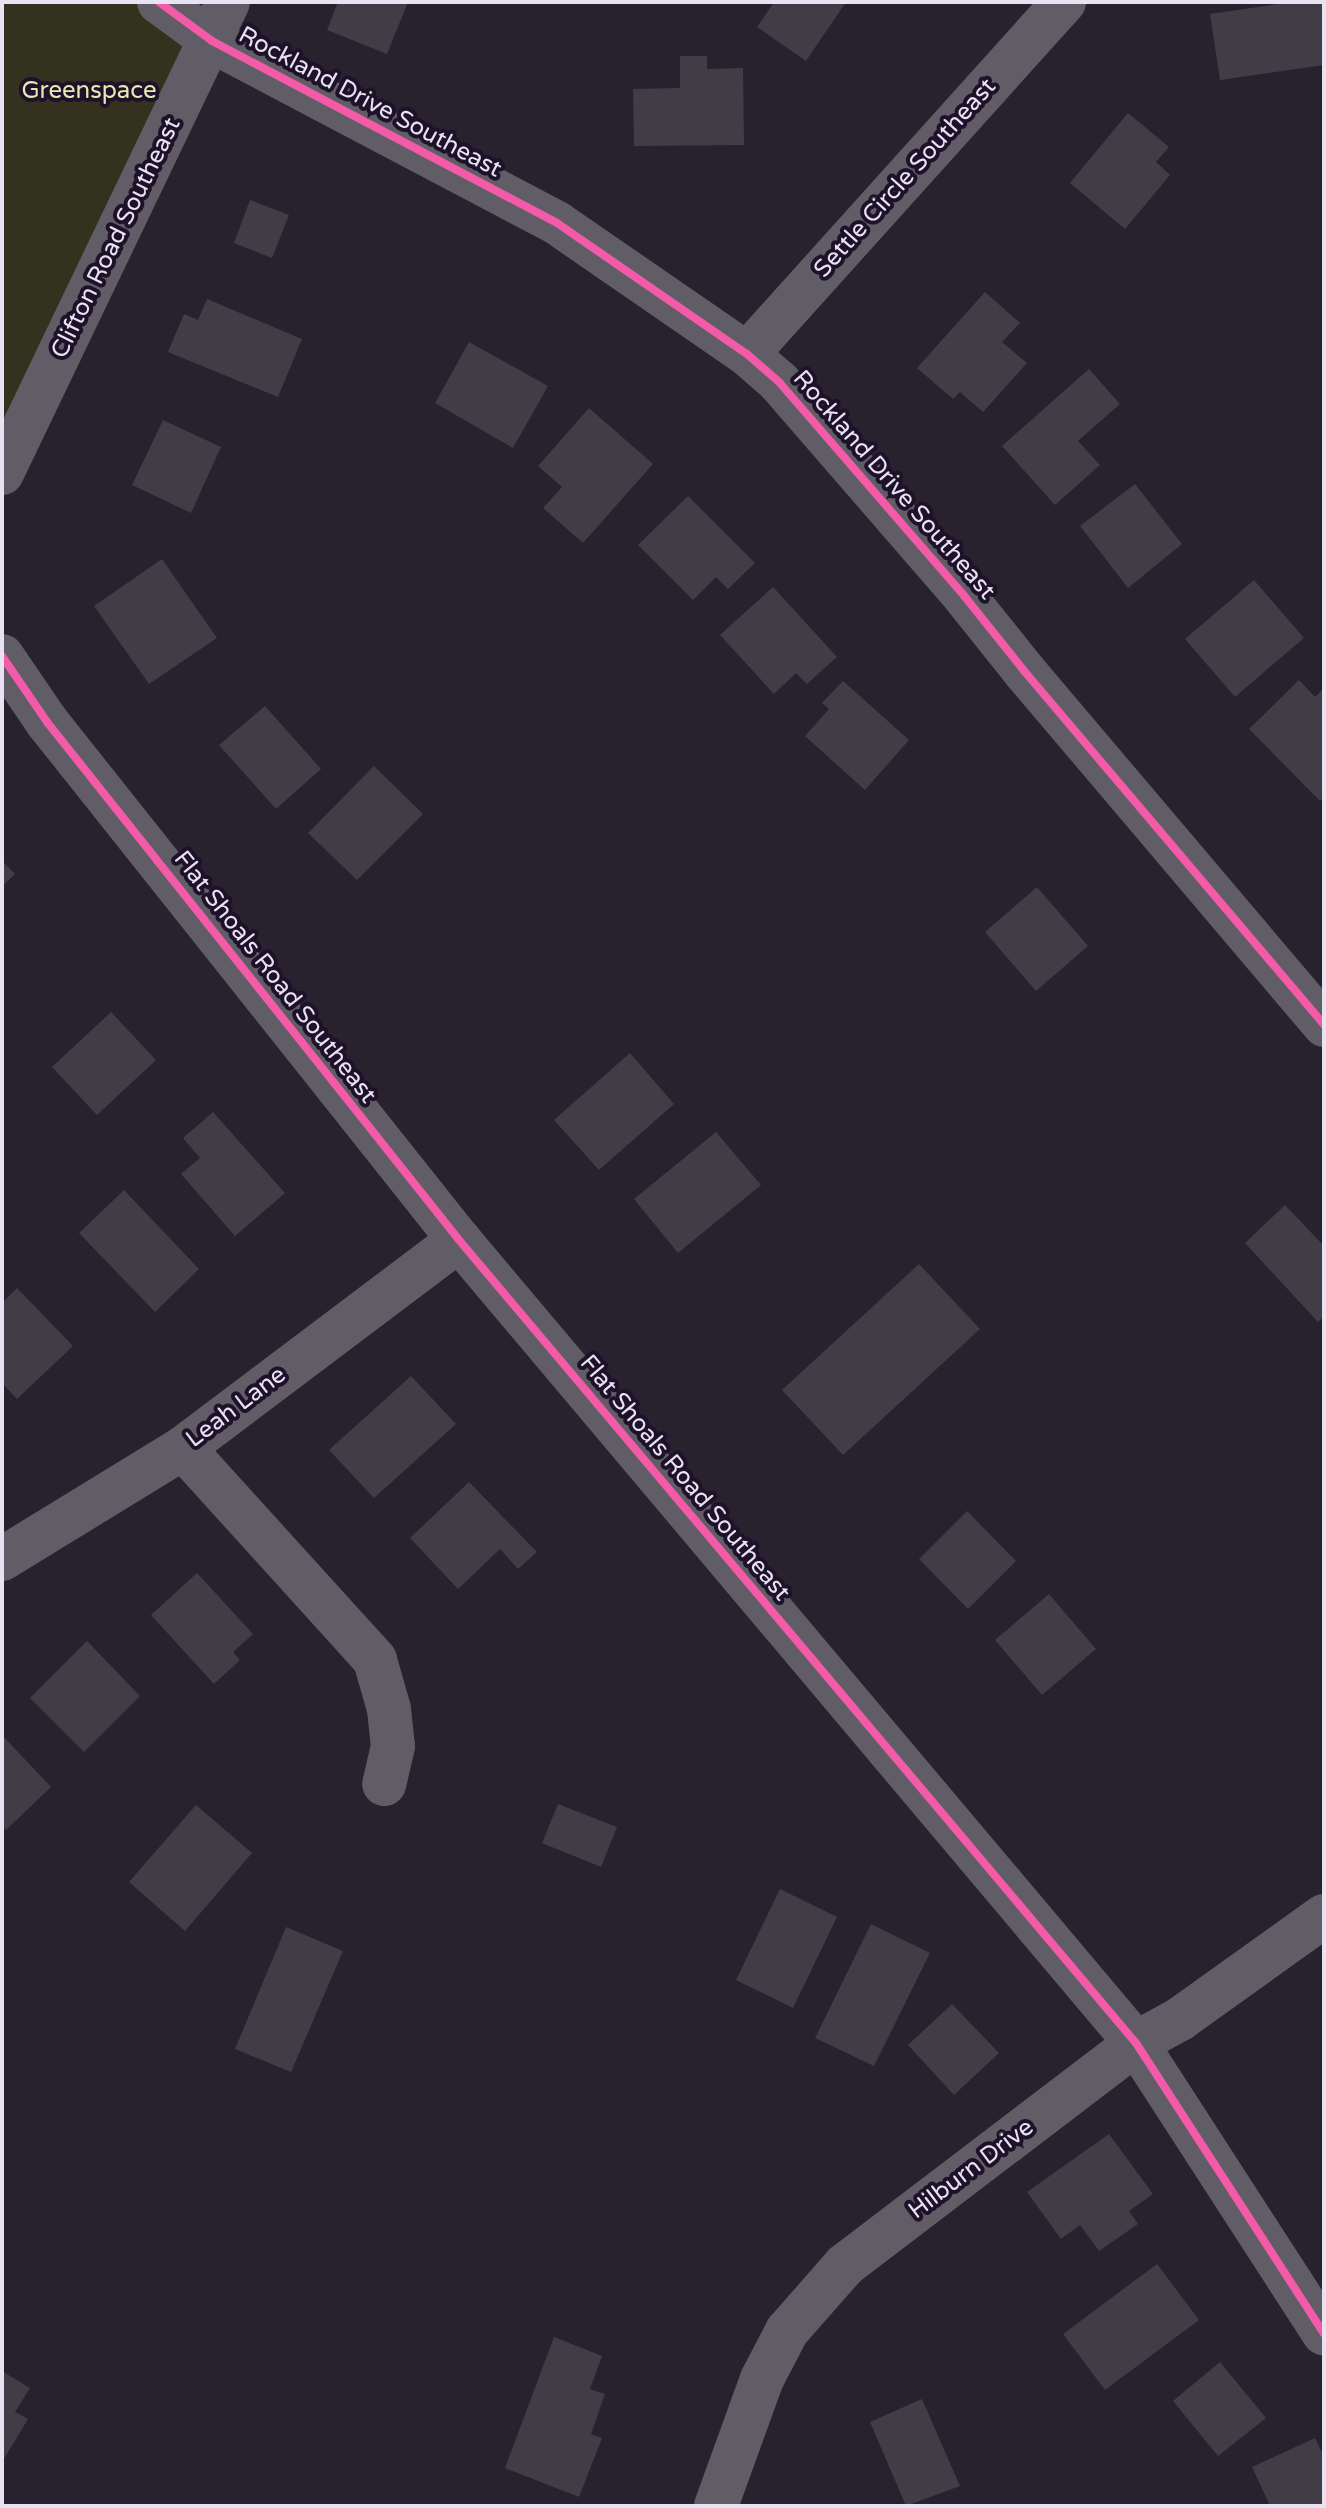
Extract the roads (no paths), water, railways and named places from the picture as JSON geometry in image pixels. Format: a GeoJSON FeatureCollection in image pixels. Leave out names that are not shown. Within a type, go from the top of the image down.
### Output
{"type":"FeatureCollection","features":[{"type":"Feature","properties":{"kind":"street","name":"Rockland Drive Southeast"},"geometry":{"type":"LineString","coordinates":[[159,2],[220,21],[557,223],[747,354],[779,382],[965,597],[1324,1025]]}},
{"type":"Feature","properties":{"kind":"street","name":"Settle Circle Southeast"},"geometry":{"type":"LineString","coordinates":[[747,354],[1064,2]]}},
{"type":"Feature","properties":{"kind":"street","name":"Clifton Road Southeast"},"geometry":{"type":"LineString","coordinates":[[2,473],[220,21]]}},
{"type":"Feature","properties":{"kind":"street","name":"Flat Shoals Road Southeast"},"geometry":{"type":"LineString","coordinates":[[2,656],[47,722],[459,1240],[1136,2043],[1324,2334]]}},
{"type":"Feature","properties":{"kind":"street","name":"Leah Lane"},"geometry":{"type":"LineString","coordinates":[[2,1559],[183,1448],[459,1240]]}},
{"type":"Feature","properties":{"kind":"street"},"geometry":{"type":"LineString","coordinates":[[183,1448],[375,1660],[389,1709],[393,1746],[384,1784]]}},
{"type":"Feature","properties":{"kind":"street","name":"Hilburn Drive"},"geometry":{"type":"LineString","coordinates":[[716,2506],[747,2417],[781,2343],[845,2265],[1136,2043],[1180,2019],[1324,1916]]}},
{"type":"Feature","properties":{"kind":"park label","name":"Greenspace"},"geometry":{"type":"Point","coordinates":[89,91]}}]}
